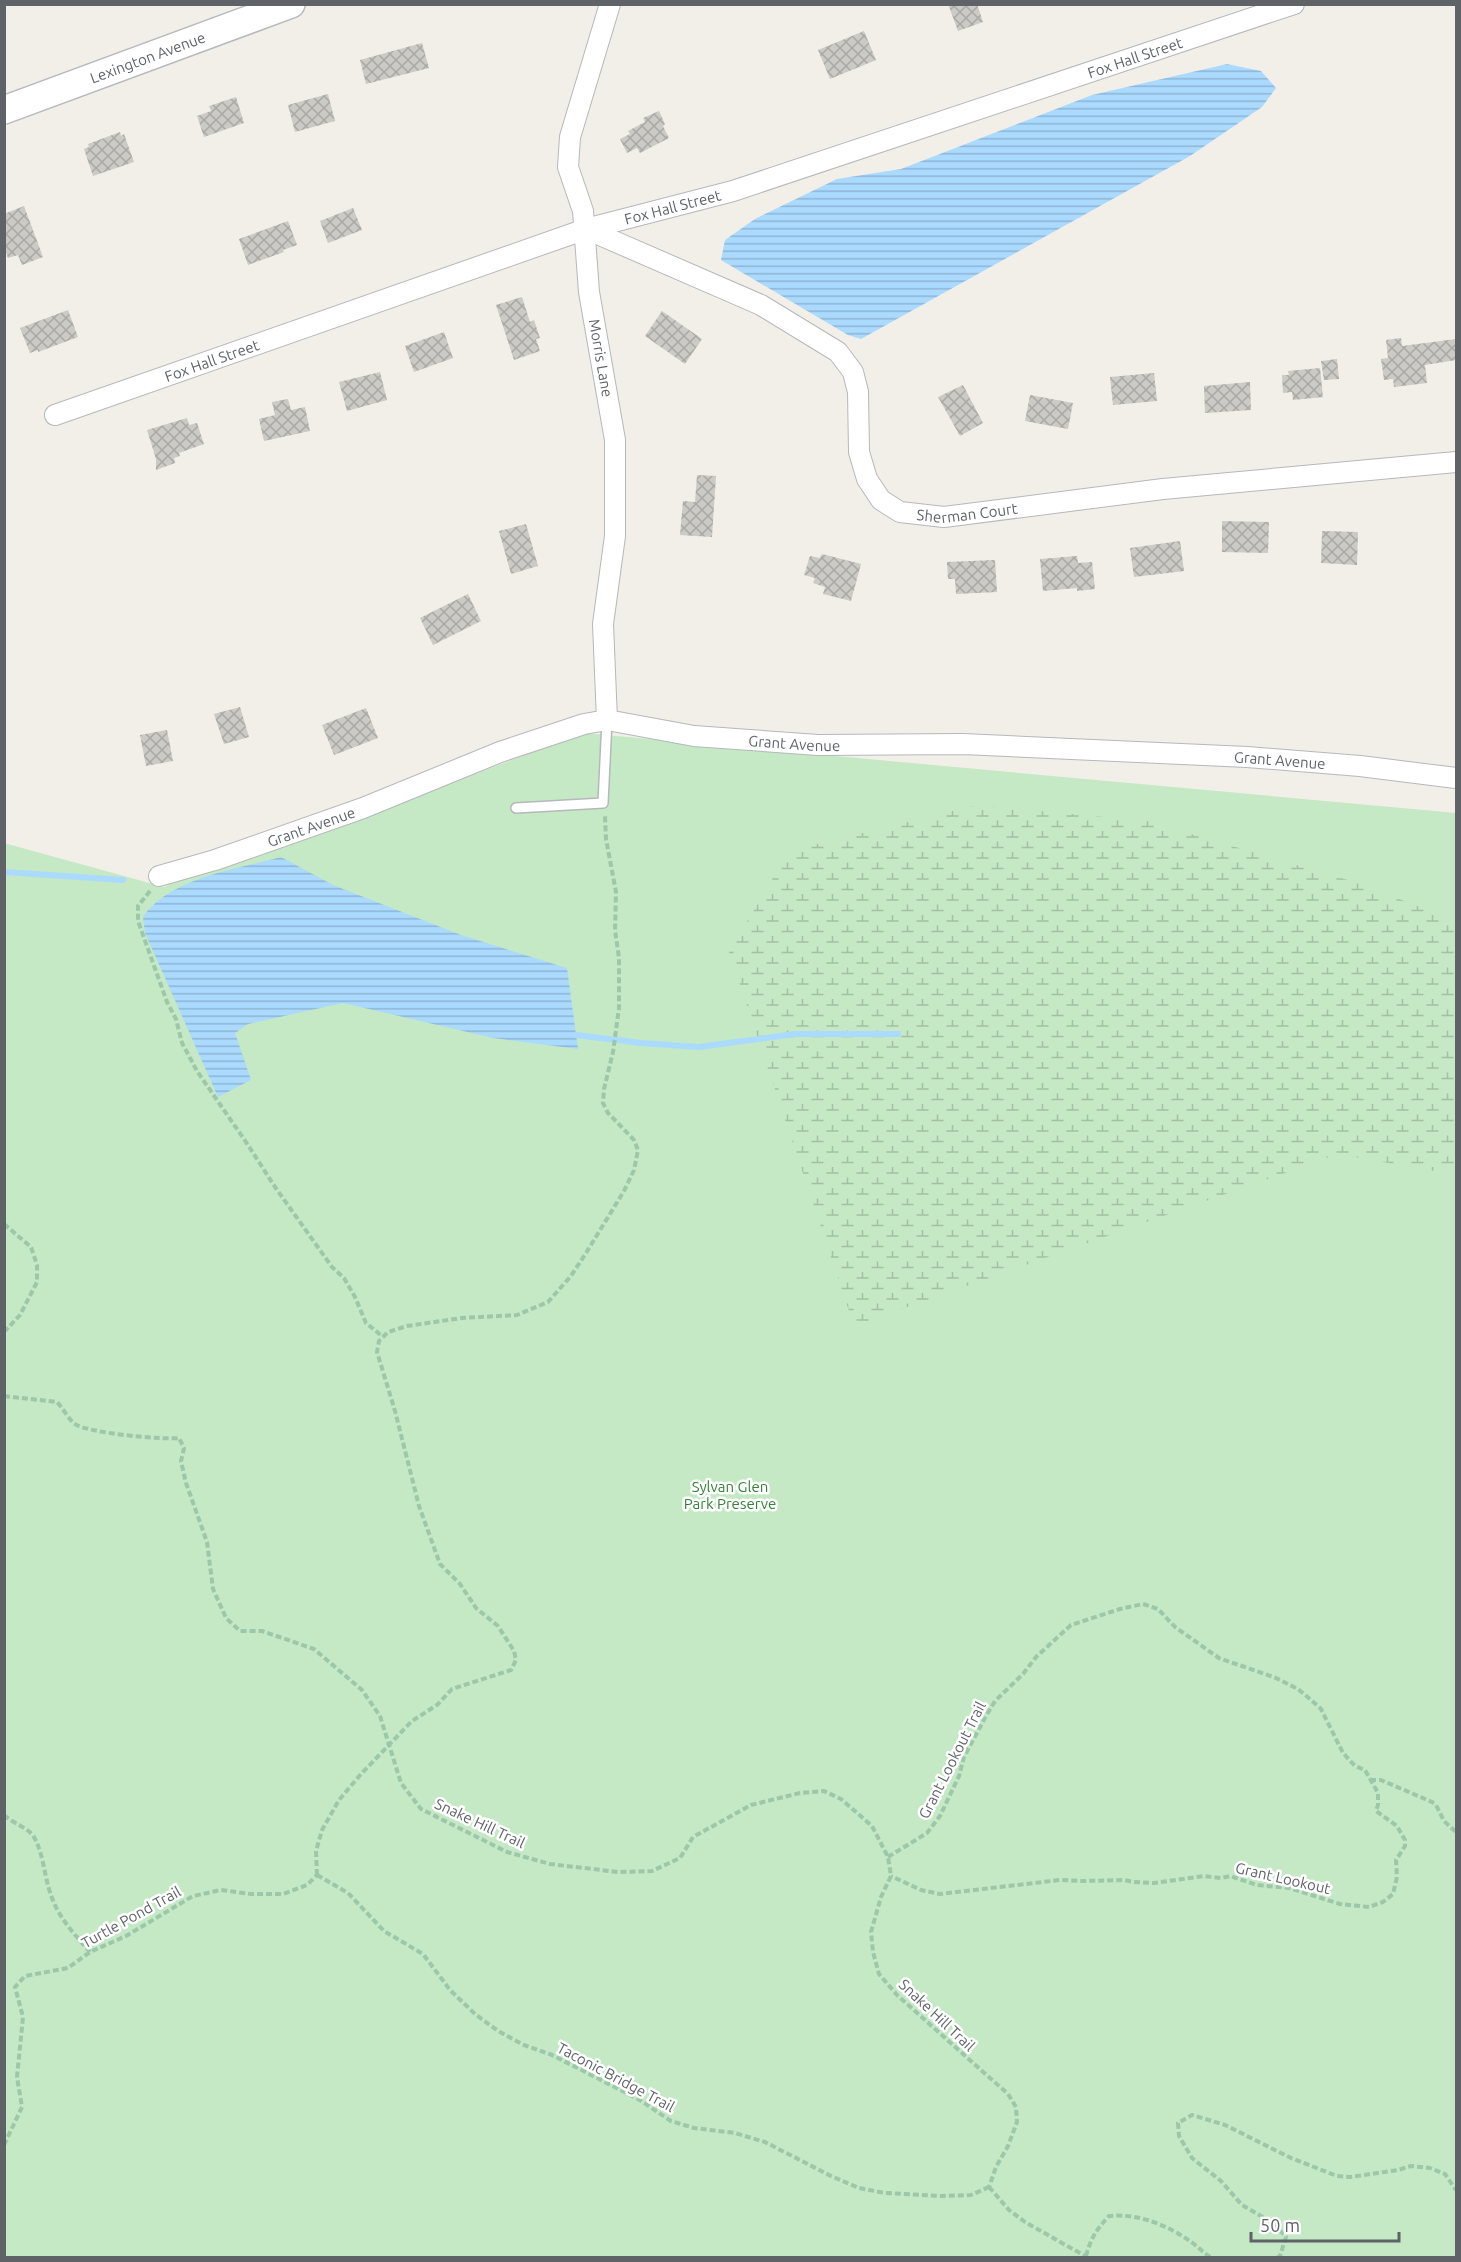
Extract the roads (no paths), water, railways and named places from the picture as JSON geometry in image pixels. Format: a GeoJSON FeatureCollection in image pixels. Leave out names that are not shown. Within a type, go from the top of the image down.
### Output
{"type":"FeatureCollection","features":[{"type":"Feature","properties":{"kind":"street","name":"Lexington Avenue"},"geometry":{"type":"LineString","coordinates":[[4,110],[291,4]]}},
{"type":"Feature","properties":{"kind":"street","name":"Morris Lane"},"geometry":{"type":"LineString","coordinates":[[607,720],[603,624],[615,536],[615,440],[589,292],[583,211],[568,167],[570,137],[610,4]]}},
{"type":"Feature","properties":{"kind":"street","name":"Fox Hall Street"},"geometry":{"type":"LineString","coordinates":[[55,415],[586,229],[733,191],[1294,4]]}},
{"type":"Feature","properties":{"kind":"street","name":"Sherman Court"},"geometry":{"type":"LineString","coordinates":[[586,229],[761,305],[838,352],[853,372],[858,392],[859,452],[867,479],[881,500],[900,512],[944,517],[1163,489],[1456,462]]}},
{"type":"Feature","properties":{"kind":"street","name":"Grant Avenue"},"geometry":{"type":"LineString","coordinates":[[159,876],[215,860],[363,808],[500,752],[584,724],[607,720],[694,736],[818,745],[963,744],[1224,756],[1359,766],[1456,778]]}},
{"type":"Feature","properties":{"kind":"lane"},"geometry":{"type":"LineString","coordinates":[[516,808],[603,803],[607,720]]}},
{"type":"Feature","properties":{"kind":"water"},"geometry":{"type":"Polygon","coordinates":[[[1227,64],[1261,71],[1276,88],[1262,107],[1190,156],[861,339],[848,335],[721,260],[725,240],[755,219],[837,179],[901,169],[1092,95],[1227,64]]]}},
{"type":"Feature","properties":{"kind":"water"},"geometry":{"type":"Polygon","coordinates":[[[281,857],[333,885],[461,935],[567,968],[578,1049],[493,1038],[343,1003],[248,1024],[235,1033],[251,1080],[218,1097],[145,933],[143,917],[169,893],[186,884],[225,871],[281,857]]]}},
{"type":"Feature","properties":{"kind":"waterway"},"geometry":{"type":"LineString","coordinates":[[4,872],[123,880]]}},
{"type":"Feature","properties":{"kind":"waterway"},"geometry":{"type":"LineString","coordinates":[[576,1035],[699,1047],[795,1034],[898,1034]]}},
{"type":"Feature","properties":{"kind":"park label","name":"Sylvan Glen Park Preserve"},"geometry":{"type":"Point","coordinates":[730,1494]}}]}
